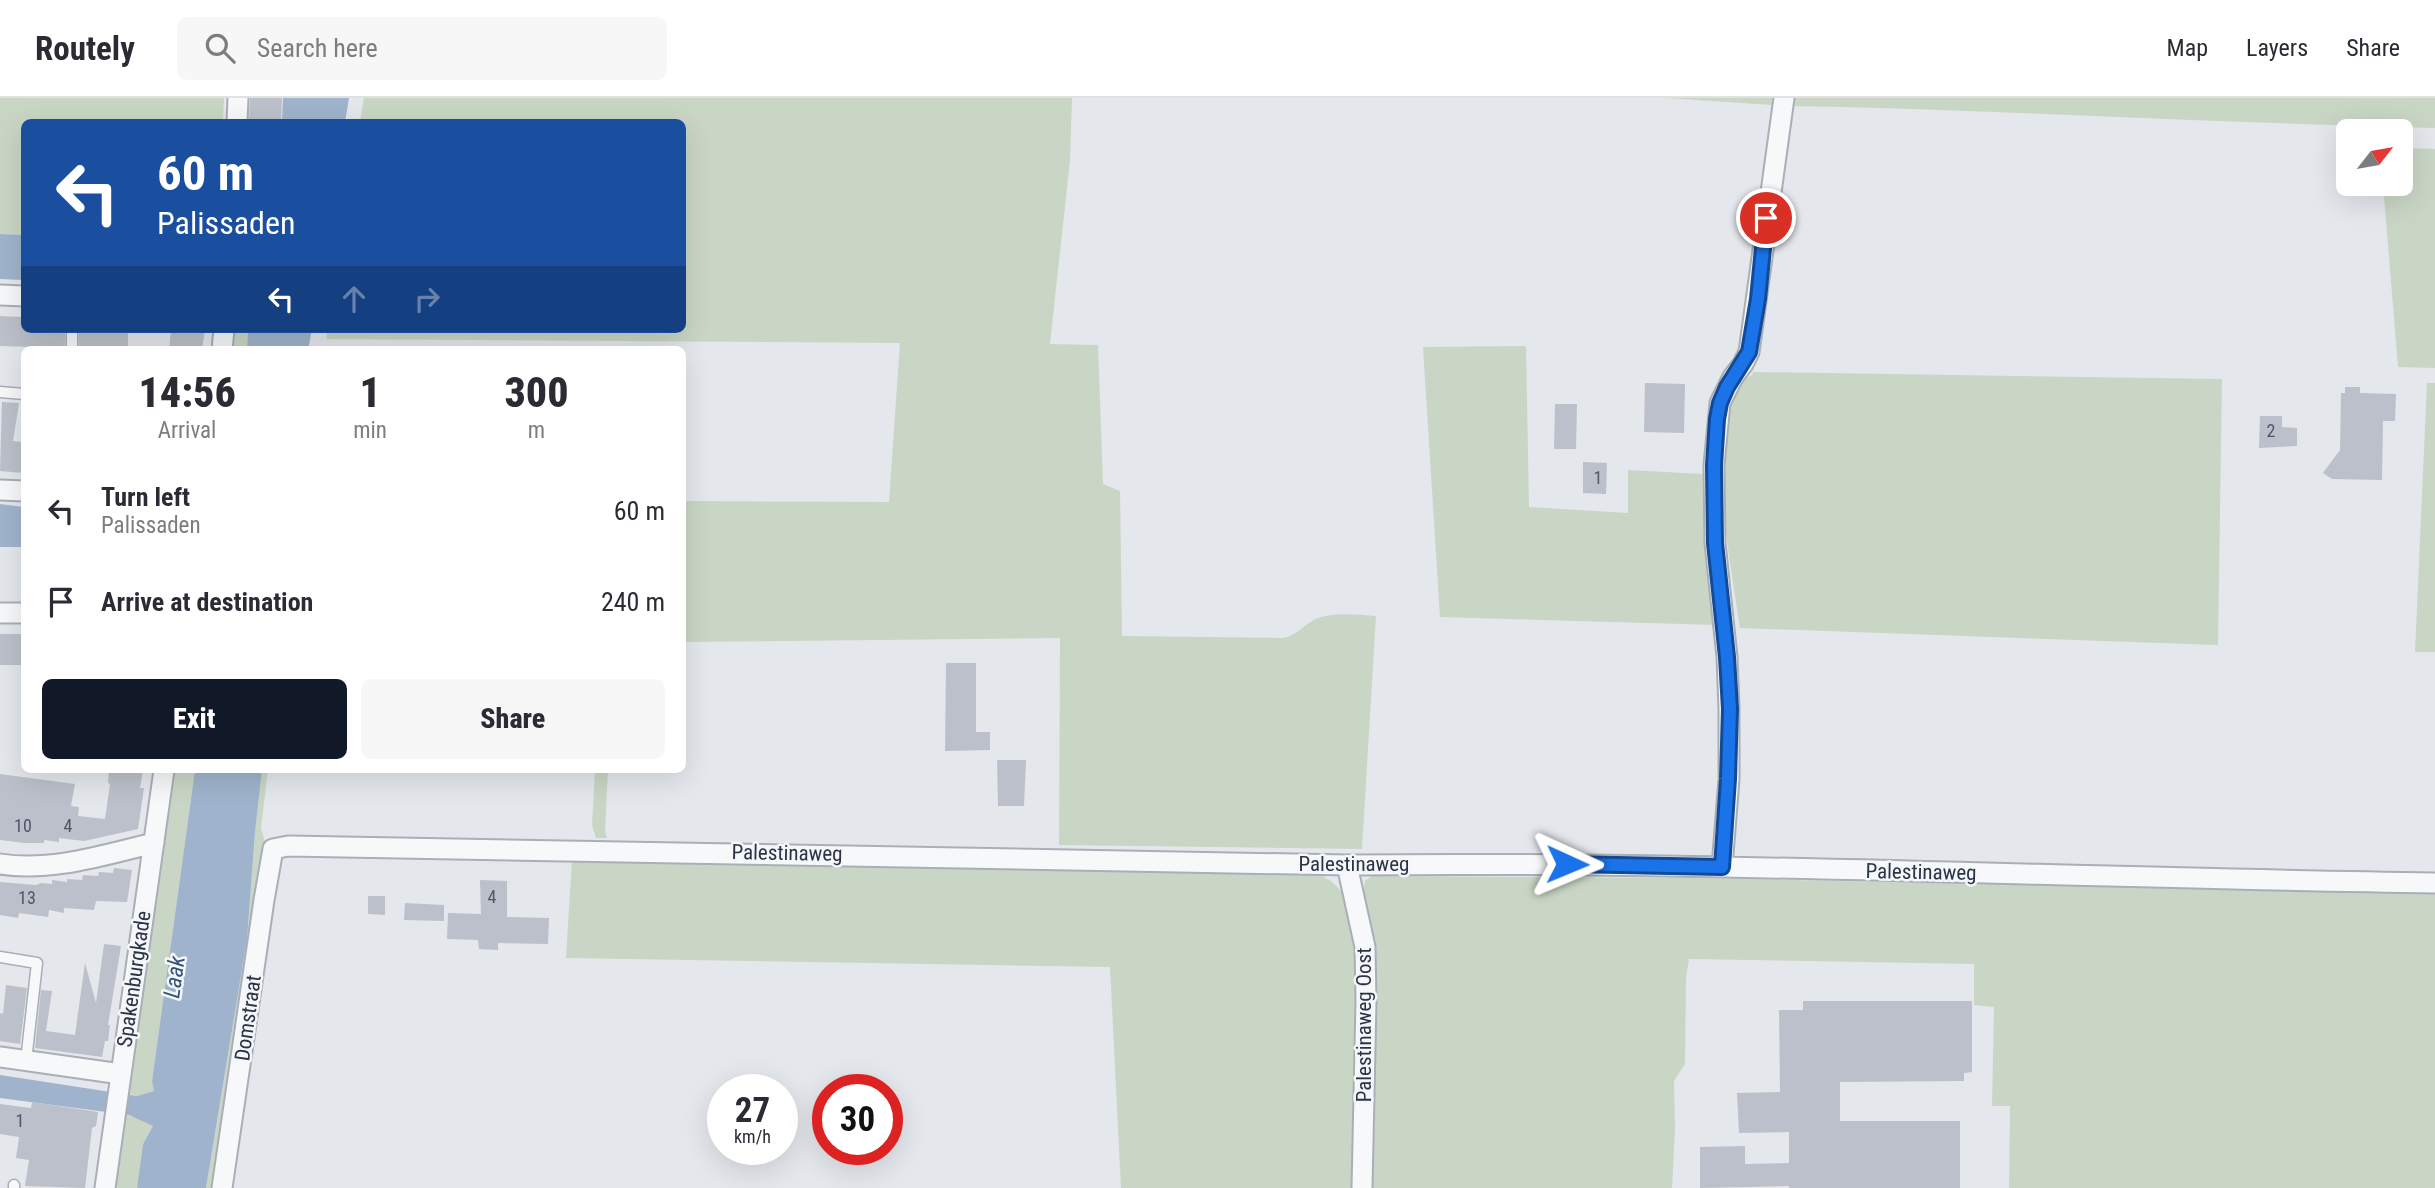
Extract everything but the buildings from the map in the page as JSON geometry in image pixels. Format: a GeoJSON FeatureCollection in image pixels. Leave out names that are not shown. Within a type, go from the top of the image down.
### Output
{"type":"FeatureCollection","features":[{"type":"Feature","properties":{"kind":"street"},"geometry":{"type":"LineString","coordinates":[[237,119],[238,98]]}},
{"type":"Feature","properties":{"kind":"street"},"geometry":{"type":"LineString","coordinates":[[1722,867],[1730,709],[1715,543],[1714,465],[1717,419],[1727,387],[1749,352],[1784,98]]}},
{"type":"Feature","properties":{"kind":"street"},"geometry":{"type":"LineString","coordinates":[[0,295],[21,296]]}},
{"type":"Feature","properties":{"kind":"street"},"geometry":{"type":"LineString","coordinates":[[0,490],[21,491]]}},
{"type":"Feature","properties":{"kind":"street"},"geometry":{"type":"LineString","coordinates":[[0,613],[21,613]]}},
{"type":"Feature","properties":{"kind":"street","name":"Spakenburgkade"},"geometry":{"type":"LineString","coordinates":[[105,1188],[164,773]]}},
{"type":"Feature","properties":{"kind":"street"},"geometry":{"type":"LineString","coordinates":[[0,864],[57,864],[154,843]]}},
{"type":"Feature","properties":{"kind":"street","name":"Palestinaweg"},"geometry":{"type":"LineString","coordinates":[[274,849],[288,846],[791,853],[1347,865],[1490,863],[2435,883]]}},
{"type":"Feature","properties":{"kind":"street","name":"Domstraat"},"geometry":{"type":"LineString","coordinates":[[222,1188],[264,900],[274,849]]}},
{"type":"Feature","properties":{"kind":"street","name":"Palestinaweg Oost"},"geometry":{"type":"LineString","coordinates":[[1347,865],[1365,947],[1362,1188]]}},
{"type":"Feature","properties":{"kind":"street"},"geometry":{"type":"LineString","coordinates":[[0,1058],[120,1081]]}},
{"type":"Feature","properties":{"kind":"lane"},"geometry":{"type":"LineString","coordinates":[[0,392],[21,394]]}},
{"type":"Feature","properties":{"kind":"lane"},"geometry":{"type":"LineString","coordinates":[[0,957],[37,963],[26,1061]]}},
{"type":"Feature","properties":{"kind":"green space"},"geometry":{"type":"Polygon","coordinates":[[[0,98],[224,98],[223,119],[21,119],[21,235],[0,234],[0,98]]]}},
{"type":"Feature","properties":{"kind":"green space"},"geometry":{"type":"Polygon","coordinates":[[[364,98],[1072,98],[1070,160],[1050,344],[1098,345],[1103,484],[1120,491],[1122,636],[1283,638],[1325,616],[1376,616],[1362,849],[1059,845],[1060,638],[686,642],[686,501],[889,502],[900,343],[326,339],[327,333],[686,333],[686,119],[360,119],[364,98]]]}},
{"type":"Feature","properties":{"kind":"green space"},"geometry":{"type":"Polygon","coordinates":[[[1666,98],[1773,98],[1772,105],[1666,98]]]}},
{"type":"Feature","properties":{"kind":"green space"},"geometry":{"type":"Polygon","coordinates":[[[1792,98],[2435,98],[2435,128],[2413,127],[2413,119],[2336,119],[2336,125],[1791,106],[1792,98]]]}},
{"type":"Feature","properties":{"kind":"green space"},"geometry":{"type":"Polygon","coordinates":[[[2413,148],[2435,149],[2435,368],[2398,367],[2384,196],[2413,196],[2413,148]]]}},
{"type":"Feature","properties":{"kind":"green space"},"geometry":{"type":"Polygon","coordinates":[[[232,333],[248,333],[247,346],[230,346],[232,333]]]}},
{"type":"Feature","properties":{"kind":"green space"},"geometry":{"type":"Polygon","coordinates":[[[1526,346],[1529,507],[1628,513],[1628,470],[1703,474],[1718,625],[1440,617],[1423,347],[1526,346]]]}},
{"type":"Feature","properties":{"kind":"green space"},"geometry":{"type":"Polygon","coordinates":[[[1753,372],[2222,379],[2218,645],[1740,628],[1723,502],[1721,433],[1725,405],[1734,385],[1753,372]]]}},
{"type":"Feature","properties":{"kind":"green space"},"geometry":{"type":"Polygon","coordinates":[[[2427,383],[2435,383],[2435,652],[2415,652],[2427,383]]]}},
{"type":"Feature","properties":{"kind":"green space"},"geometry":{"type":"Polygon","coordinates":[[[171,773],[195,773],[152,1081],[155,1091],[137,1096],[126,1093],[171,773]]]}},
{"type":"Feature","properties":{"kind":"green space"},"geometry":{"type":"Polygon","coordinates":[[[262,773],[268,773],[261,828],[266,845],[216,1188],[206,1188],[247,939],[262,773]]]}},
{"type":"Feature","properties":{"kind":"green space"},"geometry":{"type":"Polygon","coordinates":[[[595,773],[608,773],[607,838],[596,838],[592,825],[595,773]]]}},
{"type":"Feature","properties":{"kind":"green space"},"geometry":{"type":"Polygon","coordinates":[[[572,860],[1311,871],[1337,886],[1350,908],[1356,928],[1358,1188],[1121,1188],[1110,967],[566,958],[572,860]]]}},
{"type":"Feature","properties":{"kind":"green space"},"geometry":{"type":"Polygon","coordinates":[[[1372,876],[1689,878],[2435,892],[2435,1188],[2009,1188],[2010,1106],[1992,1106],[1994,1007],[1974,1005],[1974,964],[1689,959],[1686,977],[1685,1064],[1674,1081],[1672,1188],[1371,1188],[1373,946],[1363,893],[1365,881],[1372,876]]]}},
{"type":"Feature","properties":{"kind":"green space"},"geometry":{"type":"Polygon","coordinates":[[[122,1114],[153,1126],[143,1144],[137,1188],[112,1188],[122,1114]]]}},
{"type":"Feature","properties":{"kind":"water"},"geometry":{"type":"Polygon","coordinates":[[[283,98],[349,98],[346,119],[282,119],[283,98]]]}},
{"type":"Feature","properties":{"kind":"water"},"geometry":{"type":"Polygon","coordinates":[[[0,234],[21,235],[21,280],[0,279],[0,234]]]}},
{"type":"Feature","properties":{"kind":"water"},"geometry":{"type":"Polygon","coordinates":[[[248,333],[311,333],[309,346],[247,346],[248,333]]]}},
{"type":"Feature","properties":{"kind":"water"},"geometry":{"type":"Polygon","coordinates":[[[0,504],[21,507],[21,547],[0,547],[0,504]]]}},
{"type":"Feature","properties":{"kind":"water","name":"Laak"},"geometry":{"type":"Polygon","coordinates":[[[195,773],[262,773],[247,939],[206,1188],[137,1188],[143,1144],[153,1126],[129,1115],[0,1098],[0,1075],[137,1096],[154,1091],[152,1081],[195,773]]]}},
{"type":"Feature","properties":{"kind":"route"},"geometry":{"type":"LineString","coordinates":[[1567,864],[1722,867],[1730,709],[1715,543],[1714,465],[1717,419],[1727,387],[1749,352],[1758,299],[1766,218]]}}]}
